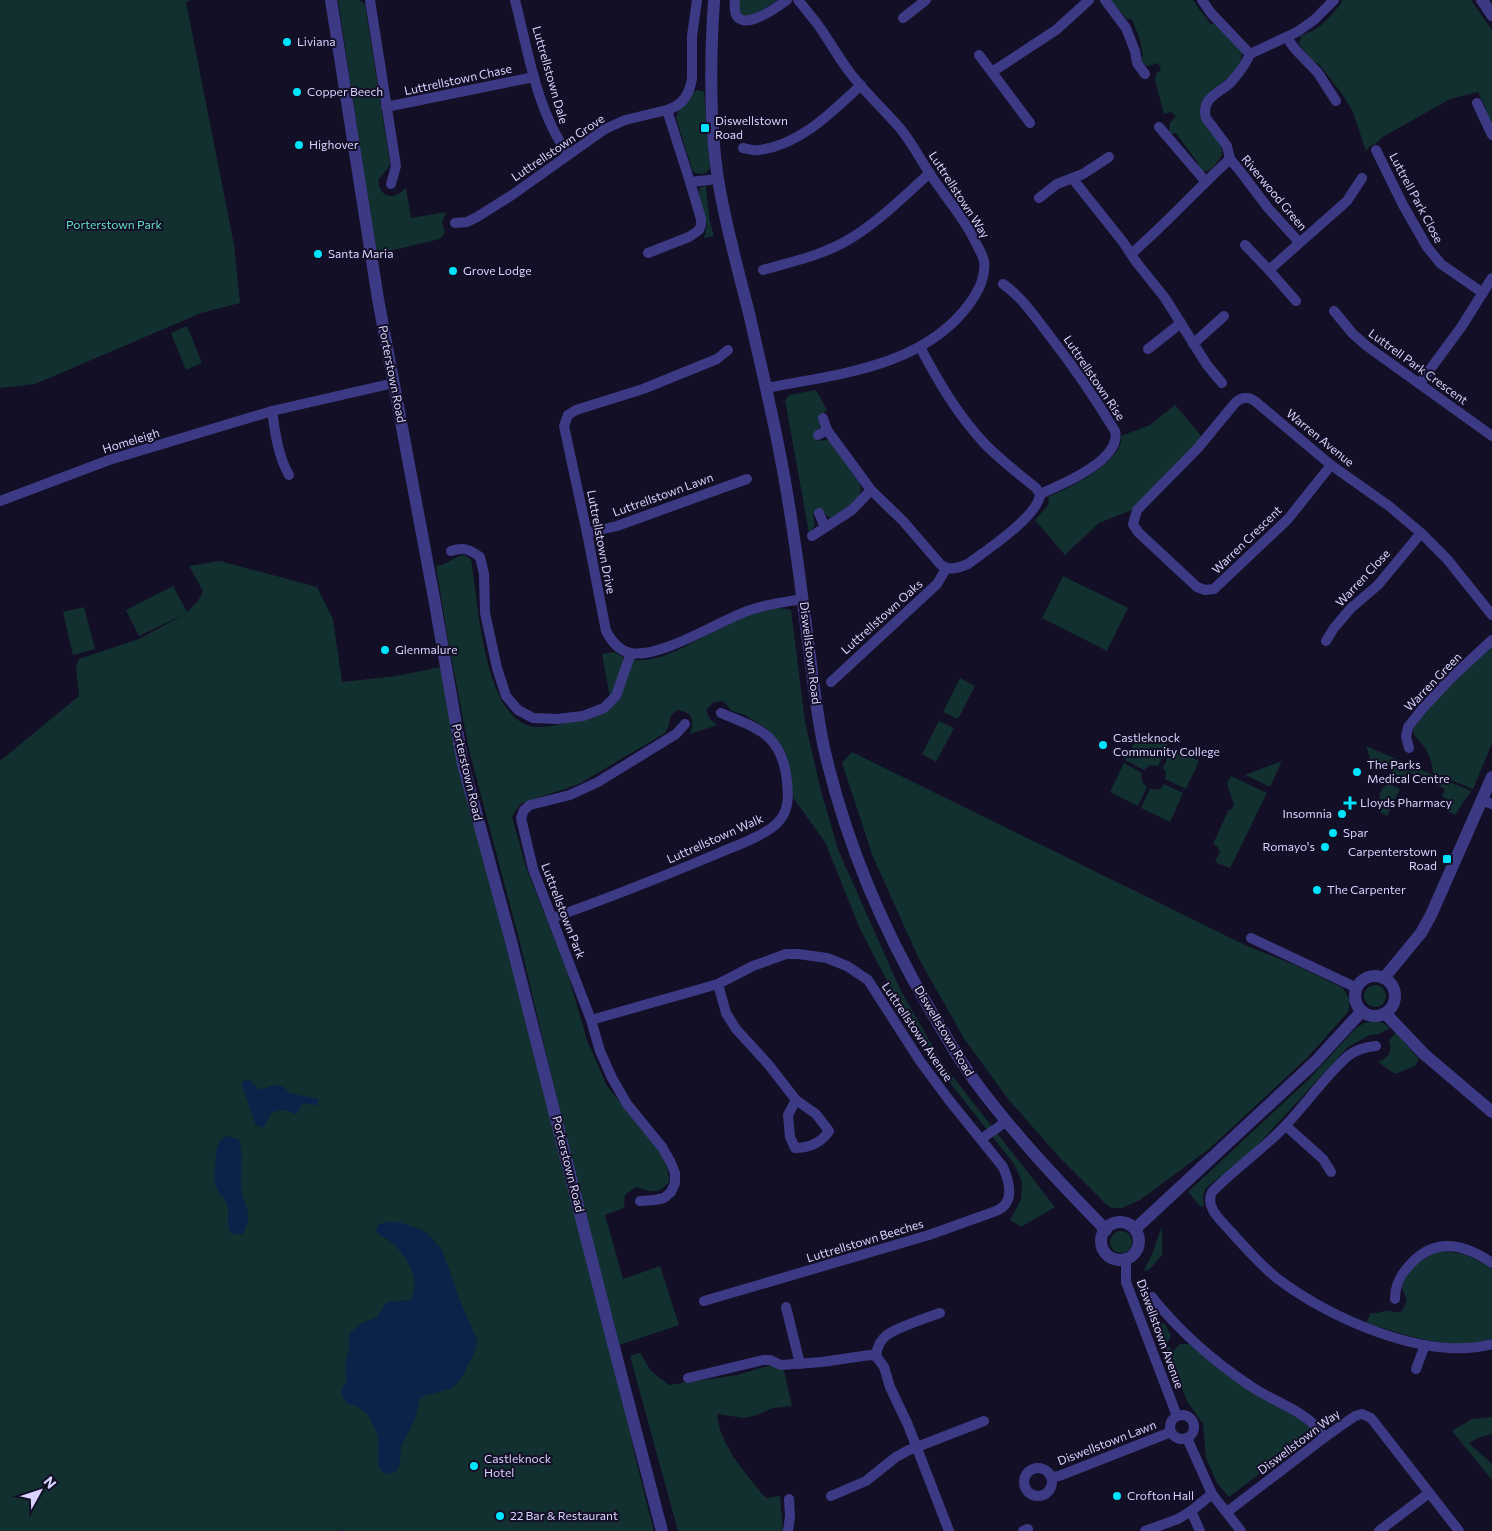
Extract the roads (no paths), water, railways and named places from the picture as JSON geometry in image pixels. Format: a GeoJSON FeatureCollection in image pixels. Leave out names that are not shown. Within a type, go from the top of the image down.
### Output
{"type":"FeatureCollection","features":[{"type":"Feature","properties":{"kind":"street","name":"Porterstown Road"},"geometry":{"type":"LineString","coordinates":[[331,0],[378,299],[463,764],[511,941],[606,1319],[662,1531]]}},
{"type":"Feature","properties":{"kind":"street"},"geometry":{"type":"LineString","coordinates":[[370,0],[396,166],[391,184]]}},
{"type":"Feature","properties":{"kind":"street","name":"Luttrellstown Dale"},"geometry":{"type":"LineString","coordinates":[[515,0],[534,77],[552,131],[568,154]]}},
{"type":"Feature","properties":{"kind":"street","name":"Luttrellstown Grove"},"geometry":{"type":"LineString","coordinates":[[455,223],[467,222],[478,217],[597,134],[615,124],[666,110],[680,104],[684,100],[692,79],[692,36],[697,0]]}},
{"type":"Feature","properties":{"kind":"street","name":"Diswellstown Road"},"geometry":{"type":"LineString","coordinates":[[714,0],[710,78],[712,123],[718,179],[729,236],[766,388],[780,457],[803,599],[819,723],[838,798],[866,880],[894,945],[945,1036],[973,1079],[1007,1121],[1051,1173],[1106,1230]]}},
{"type":"Feature","properties":{"kind":"street"},"geometry":{"type":"LineString","coordinates":[[734,0],[735,14],[738,18],[745,21],[758,18],[787,0]]}},
{"type":"Feature","properties":{"kind":"street","name":"Luttrellstown Way"},"geometry":{"type":"LineString","coordinates":[[766,388],[862,369],[891,360],[920,347],[945,329],[960,315],[978,290],[984,273],[982,256],[959,213],[900,128],[844,65],[815,20],[798,0]]}},
{"type":"Feature","properties":{"kind":"street"},"geometry":{"type":"LineString","coordinates":[[903,18],[926,0]]}},
{"type":"Feature","properties":{"kind":"street"},"geometry":{"type":"LineString","coordinates":[[992,72],[1056,30],[1089,0]]}},
{"type":"Feature","properties":{"kind":"street"},"geometry":{"type":"LineString","coordinates":[[1105,0],[1126,28],[1135,51],[1137,63],[1145,74]]}},
{"type":"Feature","properties":{"kind":"street"},"geometry":{"type":"LineString","coordinates":[[1202,0],[1211,13],[1250,54],[1288,38],[1306,27],[1334,0]]}},
{"type":"Feature","properties":{"kind":"street"},"geometry":{"type":"LineString","coordinates":[[1482,0],[1492,15]]}},
{"type":"Feature","properties":{"kind":"street"},"geometry":{"type":"LineString","coordinates":[[1288,38],[1295,49],[1318,73],[1336,101]]}},
{"type":"Feature","properties":{"kind":"street"},"geometry":{"type":"LineString","coordinates":[[979,54],[1030,123]]}},
{"type":"Feature","properties":{"kind":"street","name":"Riverwood Green"},"geometry":{"type":"LineString","coordinates":[[1250,54],[1233,81],[1210,99],[1205,108],[1206,118],[1227,146],[1230,159],[1268,208],[1299,242]]}},
{"type":"Feature","properties":{"kind":"street","name":"Luttrellstown Chase"},"geometry":{"type":"LineString","coordinates":[[386,107],[534,77]]}},
{"type":"Feature","properties":{"kind":"street"},"geometry":{"type":"LineString","coordinates":[[743,148],[758,150],[795,138],[821,121],[861,85]]}},
{"type":"Feature","properties":{"kind":"street"},"geometry":{"type":"LineString","coordinates":[[1477,103],[1492,135]]}},
{"type":"Feature","properties":{"kind":"street"},"geometry":{"type":"LineString","coordinates":[[648,253],[689,237],[699,230],[701,225],[690,182],[666,110]]}},
{"type":"Feature","properties":{"kind":"street"},"geometry":{"type":"LineString","coordinates":[[1159,127],[1206,182]]}},
{"type":"Feature","properties":{"kind":"street","name":"Luttrell Park Close"},"geometry":{"type":"LineString","coordinates":[[1376,150],[1427,247],[1441,264],[1483,293]]}},
{"type":"Feature","properties":{"kind":"street"},"geometry":{"type":"LineString","coordinates":[[1039,198],[1057,184],[1083,174],[1109,157]]}},
{"type":"Feature","properties":{"kind":"street"},"geometry":{"type":"LineString","coordinates":[[1131,254],[1170,219],[1230,159]]}},
{"type":"Feature","properties":{"kind":"street"},"geometry":{"type":"LineString","coordinates":[[763,270],[820,254],[856,236],[930,173]]}},
{"type":"Feature","properties":{"kind":"street"},"geometry":{"type":"LineString","coordinates":[[1072,178],[1165,298],[1207,365],[1222,383]]}},
{"type":"Feature","properties":{"kind":"street","name":"Riverwood Green"},"geometry":{"type":"LineString","coordinates":[[1270,270],[1347,201],[1362,178]]}},
{"type":"Feature","properties":{"kind":"street"},"geometry":{"type":"LineString","coordinates":[[690,182],[718,179]]}},
{"type":"Feature","properties":{"kind":"street"},"geometry":{"type":"LineString","coordinates":[[1245,245],[1270,270],[1296,301]]}},
{"type":"Feature","properties":{"kind":"street"},"geometry":{"type":"LineString","coordinates":[[1420,384],[1465,323],[1492,278]]}},
{"type":"Feature","properties":{"kind":"street","name":"Luttrellstown Rise"},"geometry":{"type":"LineString","coordinates":[[1003,284],[1020,298],[1056,343],[1087,387],[1113,427],[1116,435],[1111,450],[1084,472],[1070,481],[1040,494]]}},
{"type":"Feature","properties":{"kind":"street","name":"Luttrell Park Crescent"},"geometry":{"type":"LineString","coordinates":[[1334,311],[1353,334],[1368,347],[1492,436]]}},
{"type":"Feature","properties":{"kind":"street"},"geometry":{"type":"LineString","coordinates":[[1193,344],[1224,316]]}},
{"type":"Feature","properties":{"kind":"street"},"geometry":{"type":"LineString","coordinates":[[1148,349],[1181,323]]}},
{"type":"Feature","properties":{"kind":"street"},"geometry":{"type":"LineString","coordinates":[[823,418],[823,433],[870,490],[903,521],[941,565],[946,569],[959,568],[968,564],[1014,528],[1035,507],[1040,500],[1040,494],[1036,488],[990,449],[964,420],[940,385],[920,347]]}},
{"type":"Feature","properties":{"kind":"street","name":"Luttrellstown Drive"},"geometry":{"type":"LineString","coordinates":[[631,653],[612,643],[606,631],[564,426],[568,415],[576,410],[643,389],[717,359],[728,350]]}},
{"type":"Feature","properties":{"kind":"street","name":"Homeleigh"},"geometry":{"type":"LineString","coordinates":[[0,501],[109,460],[272,411],[394,383]]}},
{"type":"Feature","properties":{"kind":"street","name":"Warren Avenue"},"geometry":{"type":"LineString","coordinates":[[1135,516],[1137,510],[1198,448],[1235,403],[1241,398],[1253,400],[1331,465],[1389,506],[1421,533],[1447,560],[1492,615]]}},
{"type":"Feature","properties":{"kind":"street"},"geometry":{"type":"LineString","coordinates":[[272,411],[275,434],[285,468],[289,475]]}},
{"type":"Feature","properties":{"kind":"street","name":"Warren Crescent"},"geometry":{"type":"LineString","coordinates":[[1135,516],[1133,524],[1138,532],[1197,587],[1205,590],[1214,589],[1288,519],[1331,465]]}},
{"type":"Feature","properties":{"kind":"street","name":"Luttrellstown Lawn"},"geometry":{"type":"LineString","coordinates":[[587,533],[616,526],[747,480]]}},
{"type":"Feature","properties":{"kind":"street"},"geometry":{"type":"LineString","coordinates":[[812,536],[852,510],[870,490]]}},
{"type":"Feature","properties":{"kind":"street"},"geometry":{"type":"LineString","coordinates":[[819,513],[825,527]]}},
{"type":"Feature","properties":{"kind":"street","name":"Warren Close"},"geometry":{"type":"LineString","coordinates":[[1326,641],[1346,615],[1378,585],[1421,533]]}},
{"type":"Feature","properties":{"kind":"street"},"geometry":{"type":"LineString","coordinates":[[451,551],[460,548],[471,550],[480,556],[484,574],[485,613],[497,668],[506,696],[518,710],[533,718],[557,719],[583,716],[604,708],[616,696],[631,653],[650,653],[675,644],[750,609],[803,599]]}},
{"type":"Feature","properties":{"kind":"street","name":"Luttrellstown Oaks"},"geometry":{"type":"LineString","coordinates":[[831,682],[937,584],[946,569]]}},
{"type":"Feature","properties":{"kind":"street","name":"Warren Green"},"geometry":{"type":"LineString","coordinates":[[1409,748],[1406,737],[1408,727],[1450,678],[1492,640]]}},
{"type":"Feature","properties":{"kind":"street","name":"Luttrellstown Walk"},"geometry":{"type":"LineString","coordinates":[[552,918],[702,860],[770,829],[778,822],[787,807],[788,797],[784,764],[778,748],[765,733],[721,713]]}},
{"type":"Feature","properties":{"kind":"street","name":"Luttrellstown Park"},"geometry":{"type":"LineString","coordinates":[[640,1201],[664,1198],[671,1192],[675,1183],[675,1174],[662,1147],[627,1104],[615,1085],[600,1051],[591,1020],[531,861],[521,818],[524,810],[530,805],[570,795],[598,782],[676,734],[685,724]]}},
{"type":"Feature","properties":{"kind":"street"},"geometry":{"type":"LineString","coordinates":[[1384,978],[1428,920],[1487,802],[1492,777]]}},
{"type":"Feature","properties":{"kind":"street"},"geometry":{"type":"LineString","coordinates":[[1251,938],[1357,988]]}},
{"type":"Feature","properties":{"kind":"street","name":"Luttrellstown Avenue"},"geometry":{"type":"LineString","coordinates":[[591,1020],[718,984],[753,966],[786,954],[819,957],[847,966],[868,980],[920,1061],[1003,1167],[1009,1180]]}},
{"type":"Feature","properties":{"kind":"street"},"geometry":{"type":"LineString","coordinates":[[1377,976],[1384,978],[1392,986],[1395,997],[1393,1004],[1385,1013],[1379,1015],[1372,1016],[1362,1012],[1355,1000],[1357,988],[1362,981],[1369,977],[1377,976]]}},
{"type":"Feature","properties":{"kind":"street"},"geometry":{"type":"LineString","coordinates":[[718,984],[726,1012],[736,1029],[768,1064],[796,1100],[816,1114],[829,1131],[823,1140],[804,1148],[795,1148],[790,1137],[788,1115],[796,1100]]}},
{"type":"Feature","properties":{"kind":"street"},"geometry":{"type":"LineString","coordinates":[[1135,1229],[1309,1067],[1362,1012]]}},
{"type":"Feature","properties":{"kind":"street"},"geometry":{"type":"LineString","coordinates":[[1385,1013],[1424,1054],[1492,1112]]}},
{"type":"Feature","properties":{"kind":"street"},"geometry":{"type":"LineString","coordinates":[[1376,1046],[1360,1048],[1348,1055],[1286,1126],[1215,1188],[1210,1198],[1210,1205],[1212,1210],[1265,1268],[1293,1290],[1314,1303],[1370,1330],[1396,1339],[1425,1345],[1467,1348],[1492,1344]]}},
{"type":"Feature","properties":{"kind":"street"},"geometry":{"type":"LineString","coordinates":[[981,1139],[1007,1121]]}},
{"type":"Feature","properties":{"kind":"street"},"geometry":{"type":"LineString","coordinates":[[1286,1126],[1323,1159],[1331,1172]]}},
{"type":"Feature","properties":{"kind":"street","name":"Luttrellstown Beeches"},"geometry":{"type":"LineString","coordinates":[[704,1301],[929,1235],[1000,1209],[1007,1203],[1009,1180]]}},
{"type":"Feature","properties":{"kind":"street"},"geometry":{"type":"LineString","coordinates":[[1115,1223],[1131,1226],[1135,1229],[1138,1234],[1139,1245],[1134,1255],[1126,1260],[1114,1259],[1105,1252],[1102,1241],[1106,1230],[1115,1223]]}},
{"type":"Feature","properties":{"kind":"street"},"geometry":{"type":"LineString","coordinates":[[1395,1299],[1396,1286],[1402,1274],[1413,1261],[1430,1249],[1440,1246],[1458,1247],[1473,1252],[1492,1263]]}},
{"type":"Feature","properties":{"kind":"street","name":"Diswellstown Avenue"},"geometry":{"type":"LineString","coordinates":[[1126,1260],[1126,1282],[1177,1416]]}},
{"type":"Feature","properties":{"kind":"street"},"geometry":{"type":"LineString","coordinates":[[1152,1297],[1185,1334],[1215,1361],[1251,1387],[1312,1421],[1325,1437]]}},
{"type":"Feature","properties":{"kind":"street"},"geometry":{"type":"LineString","coordinates":[[786,1307],[800,1364]]}},
{"type":"Feature","properties":{"kind":"street"},"geometry":{"type":"LineString","coordinates":[[940,1313],[888,1334],[876,1350],[876,1356],[884,1367],[890,1387],[917,1447],[949,1531]]}},
{"type":"Feature","properties":{"kind":"street"},"geometry":{"type":"LineString","coordinates":[[1416,1369],[1425,1345]]}},
{"type":"Feature","properties":{"kind":"street"},"geometry":{"type":"LineString","coordinates":[[688,1378],[763,1360],[770,1360],[781,1365],[870,1355],[876,1356]]}},
{"type":"Feature","properties":{"kind":"street","name":"Diswellstown Way"},"geometry":{"type":"LineString","coordinates":[[1227,1512],[1325,1437],[1355,1416],[1362,1414],[1368,1416],[1378,1426],[1459,1531]]}},
{"type":"Feature","properties":{"kind":"street"},"geometry":{"type":"LineString","coordinates":[[1177,1416],[1185,1416],[1192,1420],[1193,1432],[1187,1438],[1176,1438],[1171,1432],[1170,1425],[1177,1416]]}},
{"type":"Feature","properties":{"kind":"street"},"geometry":{"type":"LineString","coordinates":[[831,1496],[866,1482],[896,1458],[917,1447],[984,1421]]}},
{"type":"Feature","properties":{"kind":"street","name":"Diswellstown Lawn"},"geometry":{"type":"LineString","coordinates":[[1051,1477],[1059,1476],[1171,1432]]}},
{"type":"Feature","properties":{"kind":"street"},"geometry":{"type":"LineString","coordinates":[[1187,1438],[1212,1494],[1241,1531]]}},
{"type":"Feature","properties":{"kind":"street"},"geometry":{"type":"LineString","coordinates":[[1380,1531],[1429,1493]]}},
{"type":"Feature","properties":{"kind":"street"},"geometry":{"type":"LineString","coordinates":[[1145,1531],[1191,1512],[1212,1494]]}},
{"type":"Feature","properties":{"kind":"street"},"geometry":{"type":"LineString","coordinates":[[788,1531],[790,1516],[789,1499]]}},
{"type":"Feature","properties":{"kind":"street"},"geometry":{"type":"LineString","coordinates":[[1191,1512],[1200,1531]]}},
{"type":"Feature","properties":{"kind":"water"},"geometry":{"type":"Polygon","coordinates":[[[245,1080],[250,1081],[260,1090],[274,1085],[284,1087],[289,1093],[317,1099],[319,1102],[317,1105],[303,1104],[299,1112],[295,1114],[290,1111],[276,1111],[271,1114],[266,1125],[261,1128],[256,1125],[243,1088],[242,1083],[245,1080]]]}},
{"type":"Feature","properties":{"kind":"water"},"geometry":{"type":"Polygon","coordinates":[[[225,1136],[239,1140],[241,1146],[241,1186],[248,1217],[243,1234],[232,1234],[228,1227],[227,1204],[215,1184],[217,1149],[219,1142],[225,1136]]]}},
{"type":"Feature","properties":{"kind":"water"},"geometry":{"type":"Polygon","coordinates":[[[385,1222],[399,1222],[420,1229],[430,1236],[442,1250],[461,1303],[477,1340],[476,1349],[457,1383],[450,1389],[424,1396],[419,1400],[415,1420],[401,1446],[400,1464],[396,1471],[391,1474],[382,1472],[378,1465],[378,1436],[371,1420],[366,1413],[356,1406],[348,1404],[342,1396],[342,1388],[346,1383],[345,1365],[349,1349],[349,1334],[362,1323],[377,1317],[387,1302],[410,1300],[413,1293],[414,1278],[403,1255],[398,1248],[376,1231],[378,1225],[385,1222]]]}},
{"type":"Feature","properties":{"kind":"place","name":"Liviana"},"geometry":{"type":"Point","coordinates":[287,42]}},
{"type":"Feature","properties":{"kind":"place","name":"Copper Beech"},"geometry":{"type":"Point","coordinates":[297,92]}},
{"type":"Feature","properties":{"kind":"place","name":"Diswellstown Road"},"geometry":{"type":"Point","coordinates":[705,128]}},
{"type":"Feature","properties":{"kind":"place","name":"Highover"},"geometry":{"type":"Point","coordinates":[299,145]}},
{"type":"Feature","properties":{"kind":"place","name":"Santa Maria"},"geometry":{"type":"Point","coordinates":[318,254]}},
{"type":"Feature","properties":{"kind":"place","name":"Grove Lodge"},"geometry":{"type":"Point","coordinates":[453,271]}},
{"type":"Feature","properties":{"kind":"place","name":"Glenmalure"},"geometry":{"type":"Point","coordinates":[385,650]}},
{"type":"Feature","properties":{"kind":"place","name":"Castleknock Community College"},"geometry":{"type":"Point","coordinates":[1103,745]}},
{"type":"Feature","properties":{"kind":"place","name":"The Parks Medical Centre"},"geometry":{"type":"Point","coordinates":[1357,772]}},
{"type":"Feature","properties":{"kind":"place","name":"Lloyds Pharmacy"},"geometry":{"type":"Point","coordinates":[1350,803]}},
{"type":"Feature","properties":{"kind":"place","name":"Insomnia"},"geometry":{"type":"Point","coordinates":[1342,814]}},
{"type":"Feature","properties":{"kind":"place","name":"Spar"},"geometry":{"type":"Point","coordinates":[1333,833]}},
{"type":"Feature","properties":{"kind":"place","name":"Romayo's"},"geometry":{"type":"Point","coordinates":[1325,847]}},
{"type":"Feature","properties":{"kind":"place","name":"Carpenterstown Road"},"geometry":{"type":"Point","coordinates":[1447,859]}},
{"type":"Feature","properties":{"kind":"place","name":"The Carpenter"},"geometry":{"type":"Point","coordinates":[1317,890]}},
{"type":"Feature","properties":{"kind":"place","name":"Castleknock Hotel"},"geometry":{"type":"Point","coordinates":[474,1466]}},
{"type":"Feature","properties":{"kind":"place","name":"Crofton Hall"},"geometry":{"type":"Point","coordinates":[1117,1496]}},
{"type":"Feature","properties":{"kind":"place","name":"22 Bar & Restaurant"},"geometry":{"type":"Point","coordinates":[500,1516]}},
{"type":"Feature","properties":{"kind":"park label","name":"Porterstown Park"},"geometry":{"type":"Point","coordinates":[114,225]}}]}
